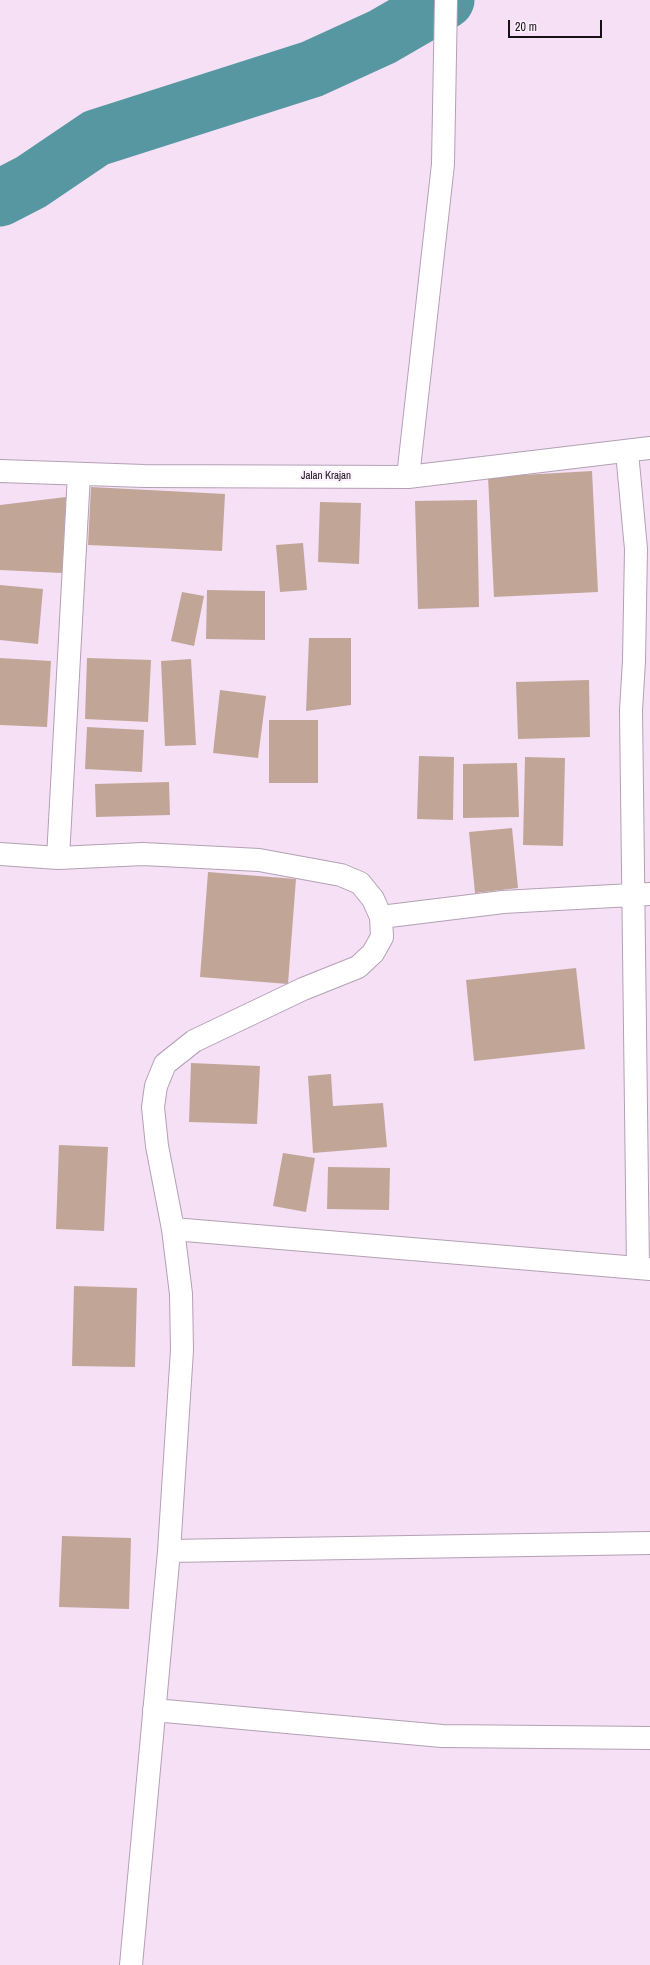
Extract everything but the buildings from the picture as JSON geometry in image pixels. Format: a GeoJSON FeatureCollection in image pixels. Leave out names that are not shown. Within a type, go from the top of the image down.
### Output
{"type":"FeatureCollection","features":[{"type":"Feature","properties":{"kind":"street"},"geometry":{"type":"LineString","coordinates":[[408,477],[443,164],[446,0]]}},
{"type":"Feature","properties":{"kind":"street","name":"Jalan Krajan"},"geometry":{"type":"LineString","coordinates":[[0,472],[408,477],[628,452],[650,448]]}},
{"type":"Feature","properties":{"kind":"street"},"geometry":{"type":"LineString","coordinates":[[173,1229],[644,1268],[642,894],[631,710],[642,661],[636,549],[628,452]]}},
{"type":"Feature","properties":{"kind":"street"},"geometry":{"type":"LineString","coordinates":[[58,858],[79,474]]}},
{"type":"Feature","properties":{"kind":"street"},"geometry":{"type":"LineString","coordinates":[[0,854],[58,858],[143,854],[251,860],[341,875],[360,883],[373,899],[381,917],[382,937],[374,953],[358,967],[290,995],[194,1041],[166,1064],[156,1086],[153,1107],[157,1146],[173,1229],[181,1294],[182,1350],[169,1551],[131,1965]]}},
{"type":"Feature","properties":{"kind":"street"},"geometry":{"type":"LineString","coordinates":[[381,917],[503,902],[642,894]]}},
{"type":"Feature","properties":{"kind":"street"},"geometry":{"type":"LineString","coordinates":[[169,1551],[650,1543]]}},
{"type":"Feature","properties":{"kind":"street"},"geometry":{"type":"LineString","coordinates":[[154,1710],[442,1736],[650,1738]]}},
{"type":"Feature","properties":{"kind":"waterway"},"geometry":{"type":"LineString","coordinates":[[0,198],[31,182],[96,138],[312,69],[382,37],[446,0]]}}]}
